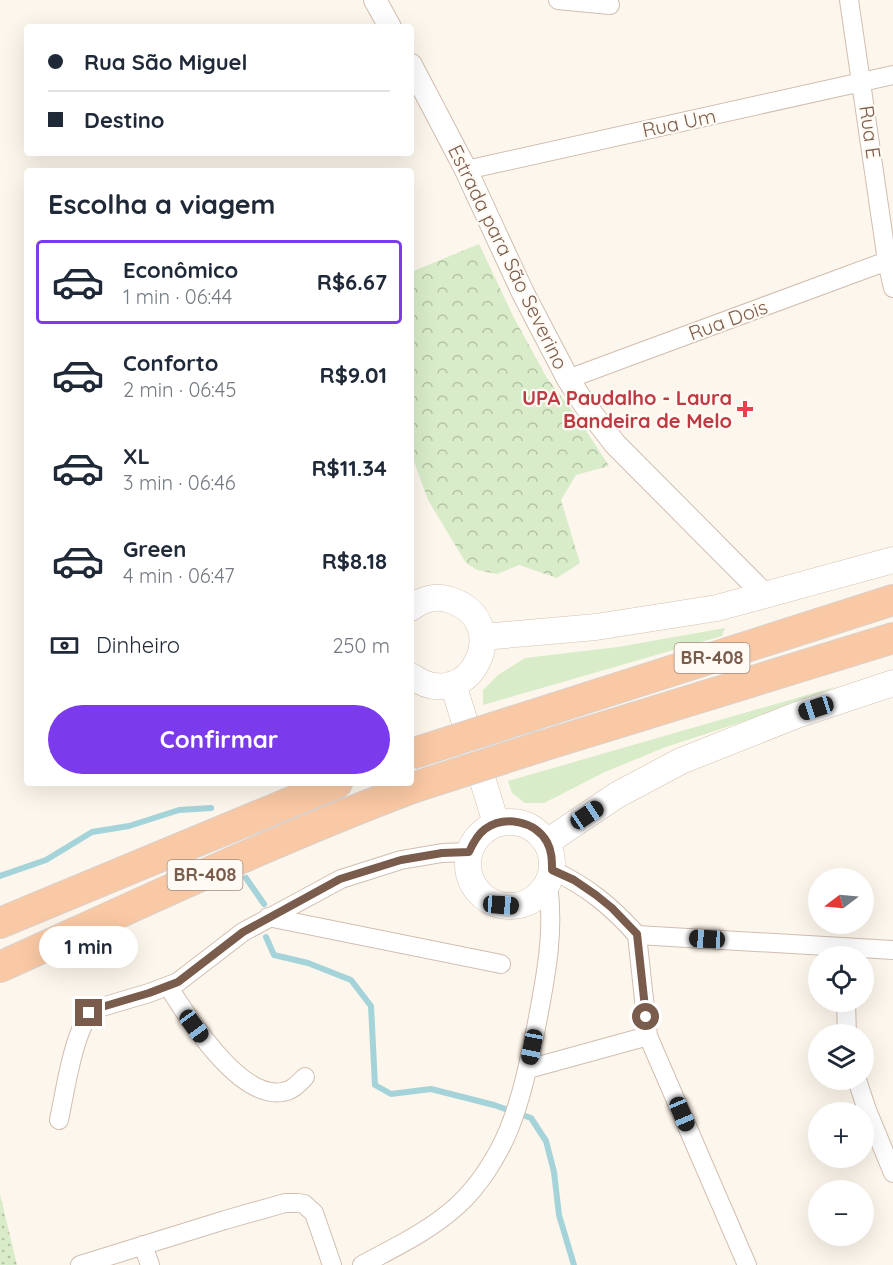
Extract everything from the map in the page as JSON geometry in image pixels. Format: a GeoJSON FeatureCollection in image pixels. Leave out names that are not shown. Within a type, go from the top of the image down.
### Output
{"type":"FeatureCollection","features":[{"type":"Feature","properties":{"kind":"highway","name":"BR-408"},"geometry":{"type":"LineString","coordinates":[[414,753],[893,600]]}},
{"type":"Feature","properties":{"kind":"highway","name":"BR-408"},"geometry":{"type":"LineString","coordinates":[[0,967],[278,842],[412,788],[893,638]]}},
{"type":"Feature","properties":{"kind":"highway","name":"BR-408"},"geometry":{"type":"LineString","coordinates":[[0,923],[330,786]]}},
{"type":"Feature","properties":{"kind":"main road"},"geometry":{"type":"LineString","coordinates":[[483,637],[596,627],[717,608],[893,560]]}},
{"type":"Feature","properties":{"kind":"main road"},"geometry":{"type":"LineString","coordinates":[[414,606],[430,598],[444,598],[458,602],[470,611],[479,623],[483,637],[482,652],[477,666],[466,677],[453,684],[439,687],[425,684],[414,678]]}},
{"type":"Feature","properties":{"kind":"main road"},"geometry":{"type":"LineString","coordinates":[[547,842],[617,795],[681,761],[797,715],[893,683]]}},
{"type":"Feature","properties":{"kind":"main road"},"geometry":{"type":"LineString","coordinates":[[453,684],[496,823]]}},
{"type":"Feature","properties":{"kind":"main road"},"geometry":{"type":"LineString","coordinates":[[511,821],[525,824],[538,831],[547,842],[552,856],[550,877],[539,896],[528,903],[514,906],[501,905],[488,900],[478,891],[471,879],[468,866],[469,852],[475,840],[484,830],[496,823],[511,821]]}},
{"type":"Feature","properties":{"kind":"street"},"geometry":{"type":"LineString","coordinates":[[375,0],[388,24]]}},
{"type":"Feature","properties":{"kind":"street"},"geometry":{"type":"LineString","coordinates":[[558,0],[610,5]]}},
{"type":"Feature","properties":{"kind":"street","name":"Rua E"},"geometry":{"type":"LineString","coordinates":[[849,0],[887,261],[893,288]]}},
{"type":"Feature","properties":{"kind":"street","name":"Estrada para São Severino"},"geometry":{"type":"LineString","coordinates":[[414,71],[466,170],[523,293],[568,379],[585,405],[615,444],[766,596]]}},
{"type":"Feature","properties":{"kind":"street","name":"Rua Um"},"geometry":{"type":"LineString","coordinates":[[466,170],[893,75]]}},
{"type":"Feature","properties":{"kind":"street","name":"Rua Dois"},"geometry":{"type":"LineString","coordinates":[[568,379],[887,261]]}},
{"type":"Feature","properties":{"kind":"street"},"geometry":{"type":"LineString","coordinates":[[59,1120],[83,1022],[95,1009],[168,986],[187,975],[243,932],[340,879],[368,869],[420,856],[469,852]]}},
{"type":"Feature","properties":{"kind":"street"},"geometry":{"type":"LineString","coordinates":[[362,1265],[438,1222],[459,1204],[490,1163],[509,1130],[528,1069],[551,943],[550,877],[574,880],[612,908],[637,934],[648,1036],[747,1265]]}},
{"type":"Feature","properties":{"kind":"street"},"geometry":{"type":"LineString","coordinates":[[268,918],[501,964]]}},
{"type":"Feature","properties":{"kind":"street"},"geometry":{"type":"LineString","coordinates":[[637,934],[808,949]]}},
{"type":"Feature","properties":{"kind":"street"},"geometry":{"type":"LineString","coordinates":[[874,951],[893,950]]}},
{"type":"Feature","properties":{"kind":"street"},"geometry":{"type":"LineString","coordinates":[[168,986],[205,1041],[228,1066],[249,1083],[261,1090],[282,1093],[297,1085],[305,1077]]}},
{"type":"Feature","properties":{"kind":"street"},"geometry":{"type":"LineString","coordinates":[[528,1069],[648,1036]]}},
{"type":"Feature","properties":{"kind":"street"},"geometry":{"type":"LineString","coordinates":[[861,1090],[893,1173]]}},
{"type":"Feature","properties":{"kind":"street"},"geometry":{"type":"LineString","coordinates":[[80,1265],[285,1203],[298,1203],[314,1212],[332,1265]]}},
{"type":"Feature","properties":{"kind":"street"},"geometry":{"type":"LineString","coordinates":[[143,1245],[150,1265]]}},
{"type":"Feature","properties":{"kind":"green space"},"geometry":{"type":"Polygon","coordinates":[[[479,244],[514,318],[547,378],[580,421],[609,466],[576,475],[561,500],[580,563],[557,578],[519,565],[497,574],[477,570],[466,563],[428,500],[414,461],[414,271],[479,244]]]}},
{"type":"Feature","properties":{"kind":"green space"},"geometry":{"type":"Polygon","coordinates":[[[725,628],[722,636],[483,705],[483,690],[498,675],[525,658],[618,647],[725,628]]]}},
{"type":"Feature","properties":{"kind":"green space"},"geometry":{"type":"Polygon","coordinates":[[[838,686],[763,715],[663,748],[605,772],[544,803],[525,803],[512,793],[508,781],[838,686]]]}},
{"type":"Feature","properties":{"kind":"green space"},"geometry":{"type":"Polygon","coordinates":[[[0,1194],[17,1265],[0,1265],[0,1194]]]}},
{"type":"Feature","properties":{"kind":"waterway"},"geometry":{"type":"LineString","coordinates":[[0,876],[46,860],[92,832],[129,826],[179,810],[211,808]]}},
{"type":"Feature","properties":{"kind":"waterway"},"geometry":{"type":"LineString","coordinates":[[246,878],[264,904]]}},
{"type":"Feature","properties":{"kind":"waterway"},"geometry":{"type":"LineString","coordinates":[[266,937],[274,955],[308,963],[351,980],[371,1006],[375,1085],[391,1094],[431,1089],[494,1105],[531,1118],[546,1141],[554,1172],[559,1215],[574,1265]]}},
{"type":"Feature","properties":{"kind":"place","name":"UPA Paudalho - Laura Bandeira de Melo"},"geometry":{"type":"Point","coordinates":[745,409]}},
{"type":"Feature","properties":{"kind":"route"},"geometry":{"type":"LineString","coordinates":[[89,1013],[109,1004],[178,982],[243,932],[340,879],[401,860],[442,853],[469,852],[475,840],[484,830],[496,823],[511,821],[525,824],[538,831],[547,842],[552,856],[552,870],[574,880],[596,895],[637,934],[646,1017]]}}]}
